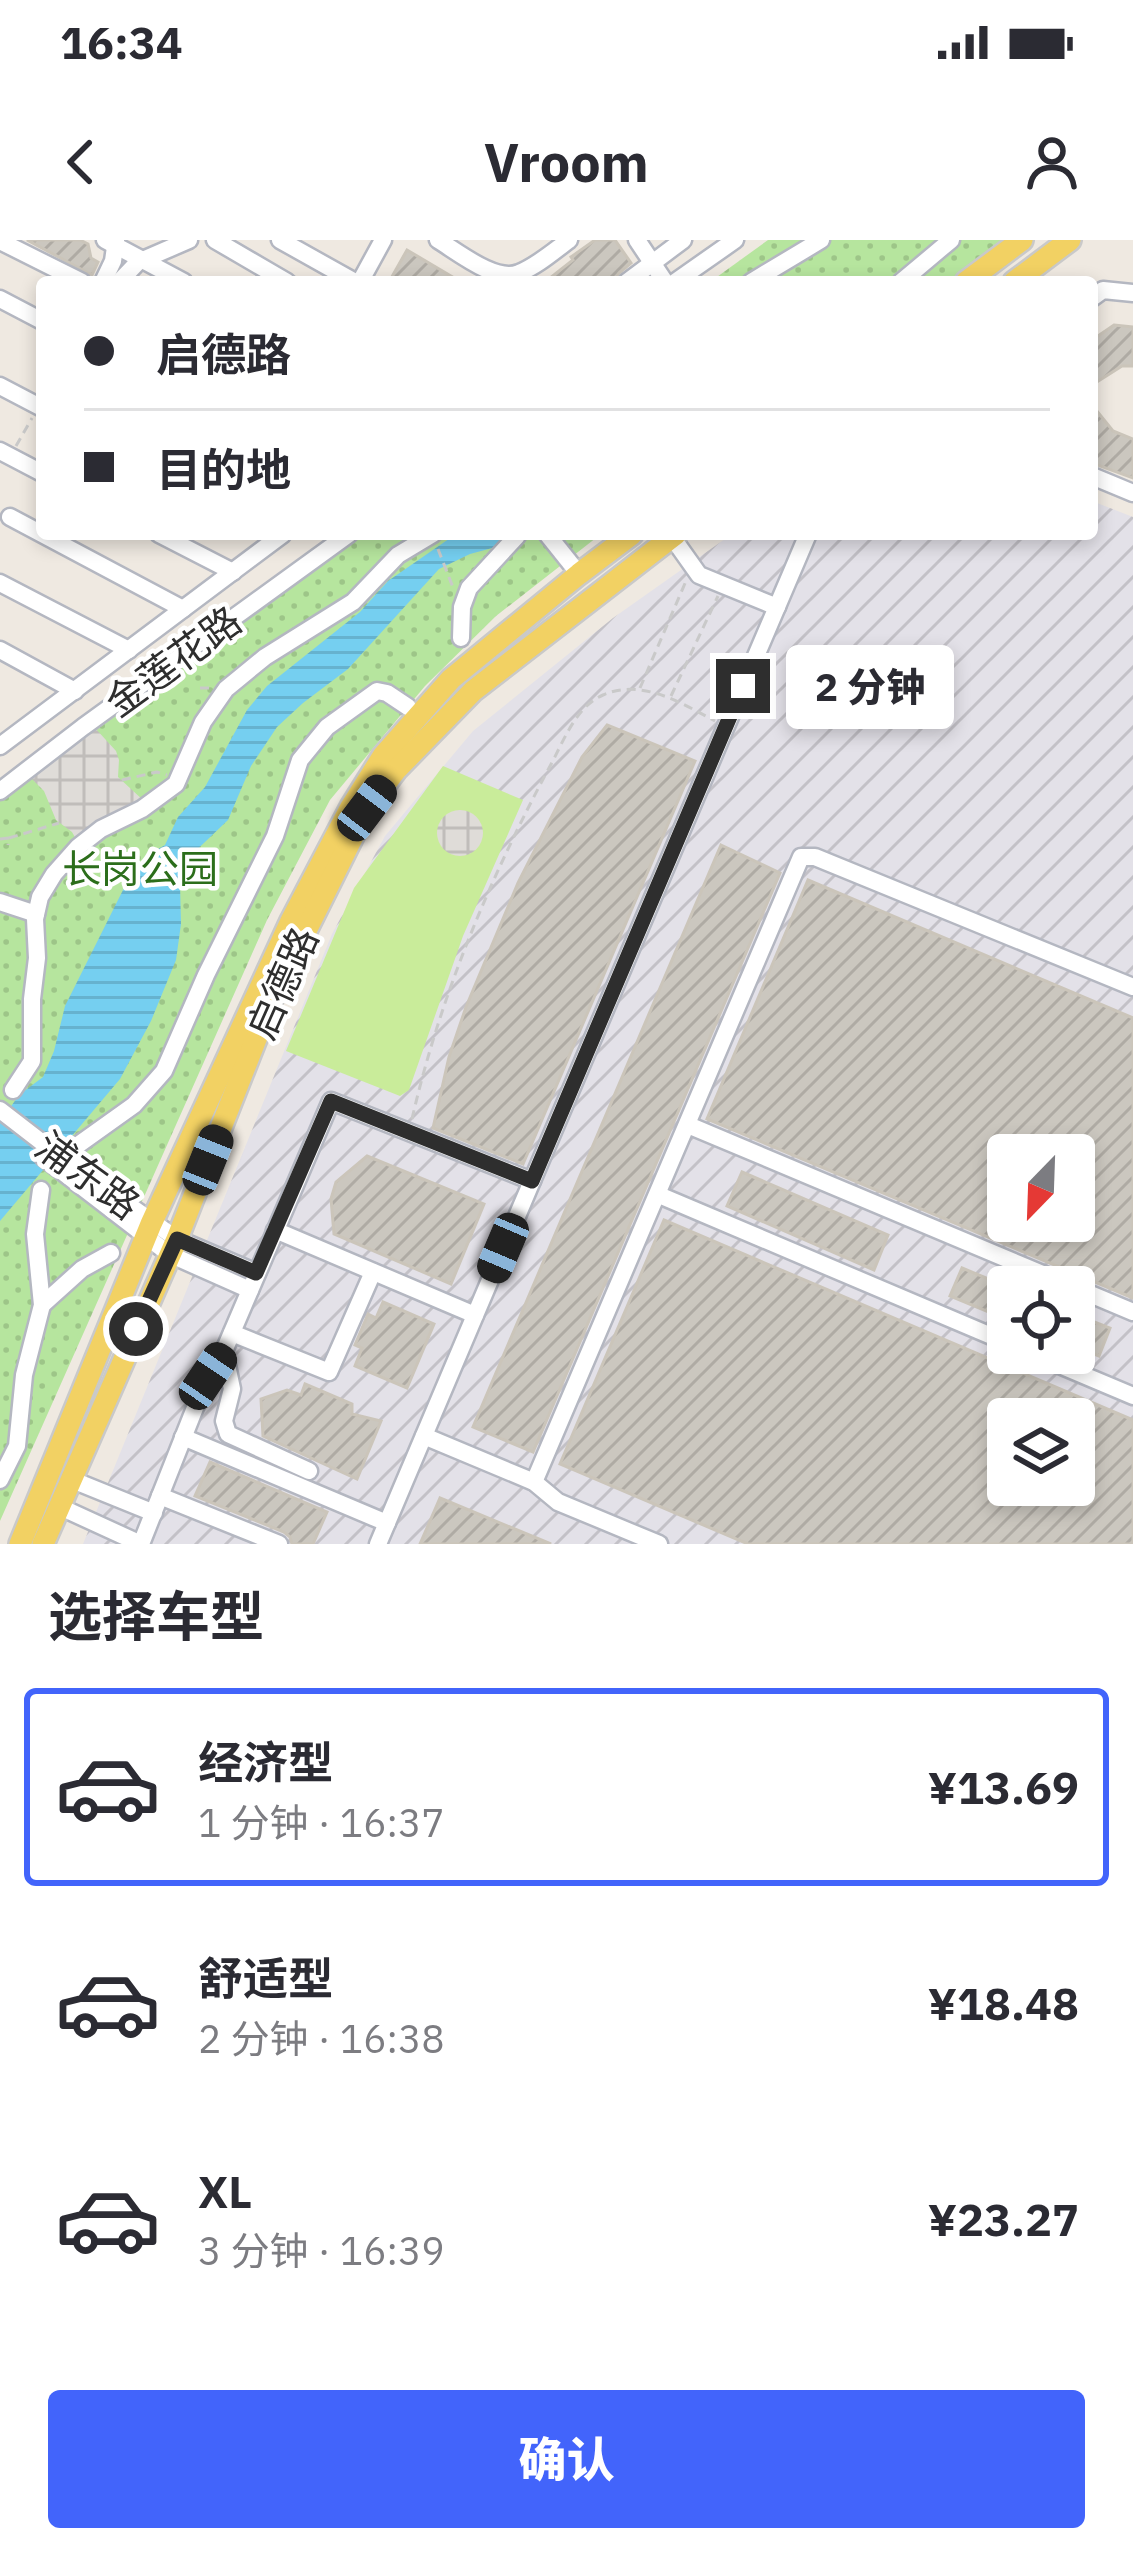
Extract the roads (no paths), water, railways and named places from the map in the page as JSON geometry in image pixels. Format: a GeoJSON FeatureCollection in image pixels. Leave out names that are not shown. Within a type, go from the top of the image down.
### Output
{"type":"FeatureCollection","features":[{"type":"Feature","properties":{"kind":"main road"},"geometry":{"type":"LineString","coordinates":[[974,276],[1022,240]]}},
{"type":"Feature","properties":{"kind":"main road"},"geometry":{"type":"LineString","coordinates":[[1022,276],[1070,240]]}},
{"type":"Feature","properties":{"kind":"main road","name":"启德路"},"geometry":{"type":"LineString","coordinates":[[20,1544],[148,1229],[291,921],[350,807],[383,756],[451,679],[624,540]]}},
{"type":"Feature","properties":{"kind":"main road","name":"启德路"},"geometry":{"type":"LineString","coordinates":[[43,1544],[173,1246],[271,1001],[367,808],[473,691],[668,540]]}},
{"type":"Feature","properties":{"kind":"street"},"geometry":{"type":"LineString","coordinates":[[124,276],[143,260],[189,240]]}},
{"type":"Feature","properties":{"kind":"street"},"geometry":{"type":"LineString","coordinates":[[280,240],[347,276]]}},
{"type":"Feature","properties":{"kind":"street"},"geometry":{"type":"LineString","coordinates":[[362,276],[383,240]]}},
{"type":"Feature","properties":{"kind":"street"},"geometry":{"type":"LineString","coordinates":[[438,240],[506,276],[520,273],[569,240]]}},
{"type":"Feature","properties":{"kind":"street"},"geometry":{"type":"LineString","coordinates":[[637,240],[661,276]]}},
{"type":"Feature","properties":{"kind":"street"},"geometry":{"type":"LineString","coordinates":[[635,276],[683,240]]}},
{"type":"Feature","properties":{"kind":"street"},"geometry":{"type":"LineString","coordinates":[[684,276],[735,240]]}},
{"type":"Feature","properties":{"kind":"street"},"geometry":{"type":"LineString","coordinates":[[700,276],[749,240]]}},
{"type":"Feature","properties":{"kind":"street"},"geometry":{"type":"LineString","coordinates":[[761,276],[821,240]]}},
{"type":"Feature","properties":{"kind":"street"},"geometry":{"type":"LineString","coordinates":[[909,276],[951,240]]}},
{"type":"Feature","properties":{"kind":"street"},"geometry":{"type":"LineString","coordinates":[[0,241],[70,276]]}},
{"type":"Feature","properties":{"kind":"street"},"geometry":{"type":"LineString","coordinates":[[219,241],[276,276]]}},
{"type":"Feature","properties":{"kind":"street"},"geometry":{"type":"LineString","coordinates":[[112,242],[173,276]]}},
{"type":"Feature","properties":{"kind":"street"},"geometry":{"type":"LineString","coordinates":[[106,276],[113,261],[112,242]]}},
{"type":"Feature","properties":{"kind":"street"},"geometry":{"type":"LineString","coordinates":[[1098,293],[1133,292]]}},
{"type":"Feature","properties":{"kind":"street"},"geometry":{"type":"LineString","coordinates":[[0,299],[36,318]]}},
{"type":"Feature","properties":{"kind":"street"},"geometry":{"type":"LineString","coordinates":[[0,386],[36,403]]}},
{"type":"Feature","properties":{"kind":"street"},"geometry":{"type":"LineString","coordinates":[[5,454],[36,470]]}},
{"type":"Feature","properties":{"kind":"street"},"geometry":{"type":"LineString","coordinates":[[1098,478],[1133,493]]}},
{"type":"Feature","properties":{"kind":"street"},"geometry":{"type":"LineString","coordinates":[[10,518],[36,532]]}},
{"type":"Feature","properties":{"kind":"street"},"geometry":{"type":"LineString","coordinates":[[52,540],[183,609]]}},
{"type":"Feature","properties":{"kind":"street"},"geometry":{"type":"LineString","coordinates":[[171,540],[233,572]]}},
{"type":"Feature","properties":{"kind":"street"},"geometry":{"type":"LineString","coordinates":[[0,746],[274,540]]}},
{"type":"Feature","properties":{"kind":"street","name":"金莲花路"},"geometry":{"type":"LineString","coordinates":[[0,781],[323,540]]}},
{"type":"Feature","properties":{"kind":"street","name":"金莲花路"},"geometry":{"type":"LineString","coordinates":[[0,790],[341,540]]}},
{"type":"Feature","properties":{"kind":"street"},"geometry":{"type":"LineString","coordinates":[[13,1090],[29,1068],[34,1051],[36,914],[54,874],[101,829],[142,809],[177,782],[203,722],[226,689],[265,657],[352,602],[398,555],[423,540]]}},
{"type":"Feature","properties":{"kind":"street"},"geometry":{"type":"LineString","coordinates":[[461,638],[465,596],[513,540]]}},
{"type":"Feature","properties":{"kind":"street"},"geometry":{"type":"LineString","coordinates":[[552,540],[579,574]]}},
{"type":"Feature","properties":{"kind":"street"},"geometry":{"type":"LineString","coordinates":[[677,540],[698,575],[777,607]]}},
{"type":"Feature","properties":{"kind":"street"},"geometry":{"type":"LineString","coordinates":[[378,1544],[805,540]]}},
{"type":"Feature","properties":{"kind":"street"},"geometry":{"type":"LineString","coordinates":[[0,583],[129,650]]}},
{"type":"Feature","properties":{"kind":"street"},"geometry":{"type":"LineString","coordinates":[[0,650],[75,691]]}},
{"type":"Feature","properties":{"kind":"street"},"geometry":{"type":"LineString","coordinates":[[78,1145],[134,1105],[164,1071],[269,848],[306,751],[327,727],[377,691],[408,706]]}},
{"type":"Feature","properties":{"kind":"street"},"geometry":{"type":"LineString","coordinates":[[0,721],[19,731]]}},
{"type":"Feature","properties":{"kind":"street"},"geometry":{"type":"LineString","coordinates":[[534,1482],[804,856],[1133,987]]}},
{"type":"Feature","properties":{"kind":"street"},"geometry":{"type":"LineString","coordinates":[[0,902],[36,914]]}},
{"type":"Feature","properties":{"kind":"street"},"geometry":{"type":"LineString","coordinates":[[58,1506],[141,1544],[208,1376],[224,1351],[331,1101],[532,1181]]}},
{"type":"Feature","properties":{"kind":"street","name":"浦东路"},"geometry":{"type":"LineString","coordinates":[[0,1110],[148,1229]]}},
{"type":"Feature","properties":{"kind":"street","name":"浦东路"},"geometry":{"type":"LineString","coordinates":[[0,1124],[173,1246],[253,1281]]}},
{"type":"Feature","properties":{"kind":"street"},"geometry":{"type":"LineString","coordinates":[[688,1125],[1133,1312]]}},
{"type":"Feature","properties":{"kind":"street"},"geometry":{"type":"LineString","coordinates":[[0,1480],[17,1446],[24,1376],[42,1305],[35,1234],[41,1190]]}},
{"type":"Feature","properties":{"kind":"street"},"geometry":{"type":"LineString","coordinates":[[659,1195],[987,1334]]}},
{"type":"Feature","properties":{"kind":"street"},"geometry":{"type":"LineString","coordinates":[[275,1230],[475,1315]]}},
{"type":"Feature","properties":{"kind":"street"},"geometry":{"type":"LineString","coordinates":[[42,1305],[82,1269],[111,1253]]}},
{"type":"Feature","properties":{"kind":"street"},"geometry":{"type":"LineString","coordinates":[[232,1333],[329,1372],[373,1272]]}},
{"type":"Feature","properties":{"kind":"street"},"geometry":{"type":"LineString","coordinates":[[224,1351],[232,1389],[224,1421],[228,1434],[309,1471]]}},
{"type":"Feature","properties":{"kind":"street"},"geometry":{"type":"LineString","coordinates":[[1081,1374],[1133,1396]]}},
{"type":"Feature","properties":{"kind":"street"},"geometry":{"type":"LineString","coordinates":[[424,1436],[534,1482],[558,1502],[659,1544]]}},
{"type":"Feature","properties":{"kind":"street"},"geometry":{"type":"LineString","coordinates":[[183,1437],[387,1523]]}},
{"type":"Feature","properties":{"kind":"street"},"geometry":{"type":"LineString","coordinates":[[70,1479],[279,1544]]}},
{"type":"Feature","properties":{"kind":"water"},"geometry":{"type":"Polygon","coordinates":[[[447,540],[504,540],[439,569],[348,669],[277,727],[251,766],[228,820],[183,863],[176,960],[120,1079],[0,1221],[0,1122],[19,1095],[43,1077],[65,1006],[126,884],[148,855],[165,845],[178,817],[205,787],[247,710],[267,686],[360,612],[388,581],[447,540]]]}},
{"type":"Feature","properties":{"kind":"park label","name":"长岗公园"},"geometry":{"type":"Point","coordinates":[140,868]}}]}
